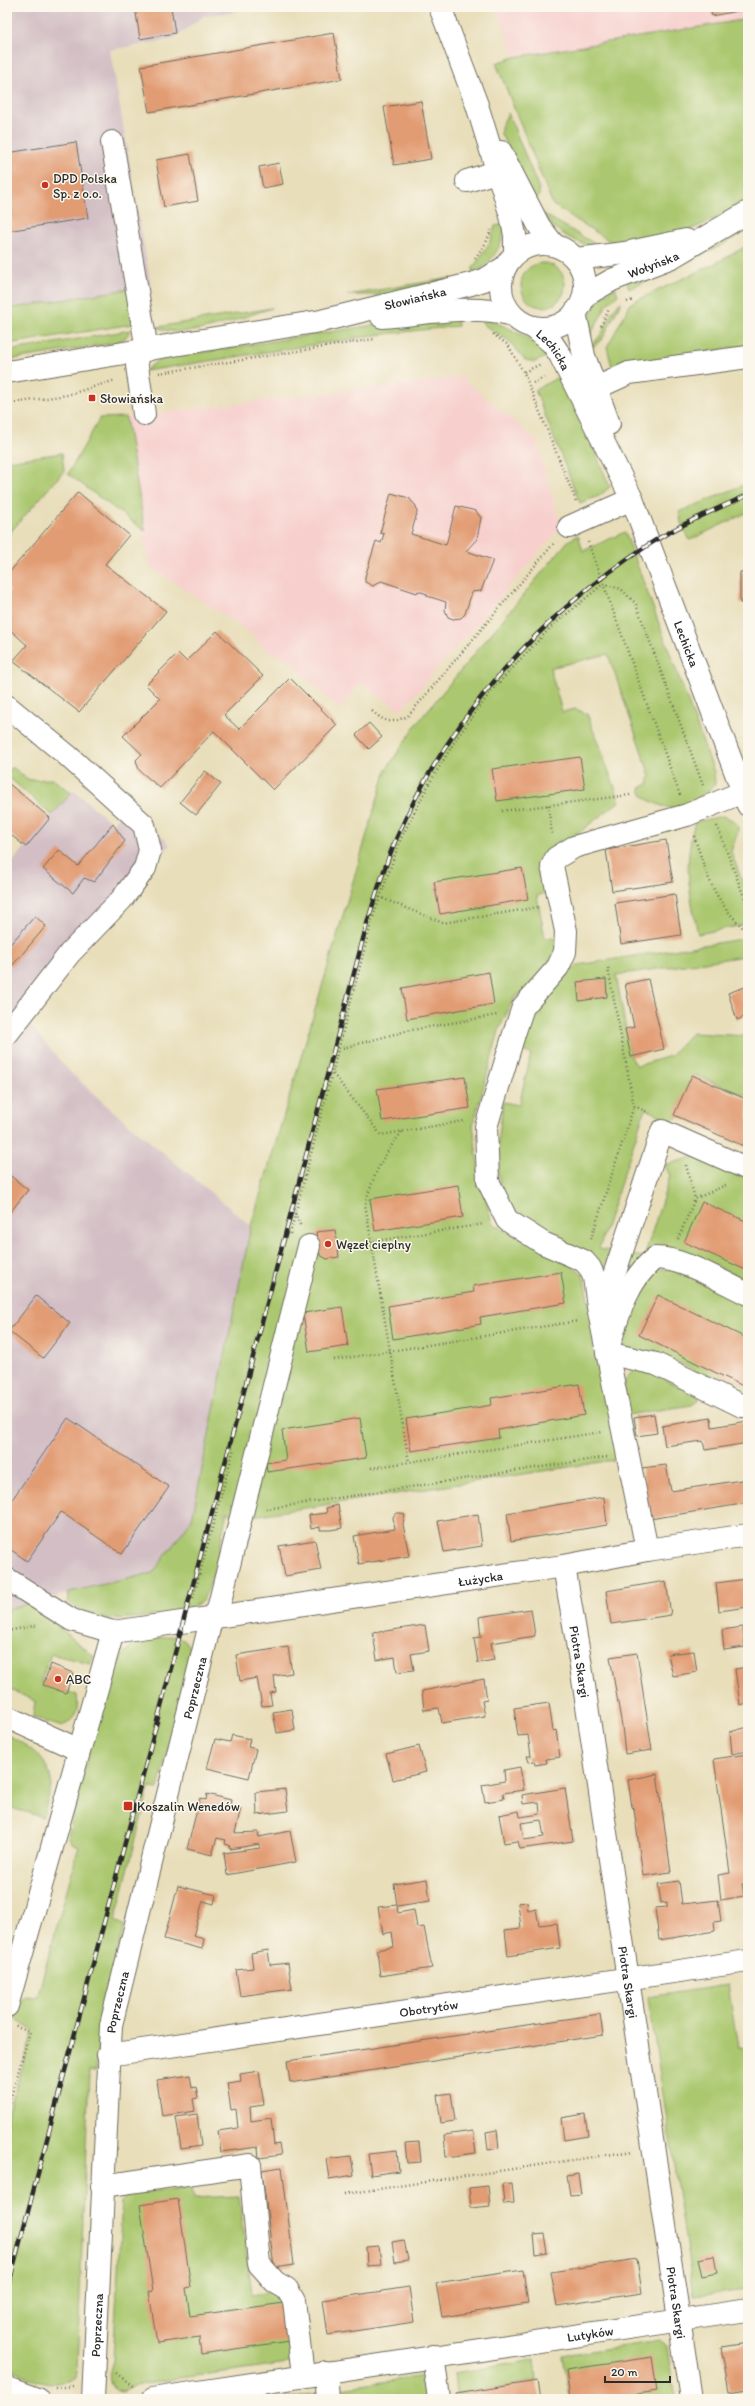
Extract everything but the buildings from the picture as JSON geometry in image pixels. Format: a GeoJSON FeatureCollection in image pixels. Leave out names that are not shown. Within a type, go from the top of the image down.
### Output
{"type":"FeatureCollection","features":[{"type":"Feature","properties":{"kind":"street"},"geometry":{"type":"LineString","coordinates":[[440,7],[503,170],[554,245]]}},
{"type":"Feature","properties":{"kind":"street"},"geometry":{"type":"LineString","coordinates":[[112,142],[141,351],[144,414]]}},
{"type":"Feature","properties":{"kind":"street"},"geometry":{"type":"LineString","coordinates":[[467,181],[503,170]]}},
{"type":"Feature","properties":{"kind":"street"},"geometry":{"type":"LineString","coordinates":[[503,170],[515,235],[510,260],[500,283],[502,299],[510,314],[520,322],[533,327],[556,326],[579,304],[585,283],[582,270],[576,259],[566,250],[554,245],[540,243],[527,246],[510,260]]}},
{"type":"Feature","properties":{"kind":"street","name":"Wołyńska"},"geometry":{"type":"LineString","coordinates":[[579,304],[612,280],[666,260],[720,230],[748,212]]}},
{"type":"Feature","properties":{"kind":"street","name":"Wołyńska"},"geometry":{"type":"LineString","coordinates":[[576,259],[625,254],[666,246],[720,230]]}},
{"type":"Feature","properties":{"kind":"street","name":"Słowiańska"},"geometry":{"type":"LineString","coordinates":[[7,372],[321,321],[484,280],[510,260]]}},
{"type":"Feature","properties":{"kind":"street","name":"Lechicka"},"geometry":{"type":"LineString","coordinates":[[579,304],[581,345],[588,391],[628,491],[745,798]]}},
{"type":"Feature","properties":{"kind":"street","name":"Słowiańska"},"geometry":{"type":"LineString","coordinates":[[321,321],[463,310],[490,309],[510,314]]}},
{"type":"Feature","properties":{"kind":"street","name":"Lechicka"},"geometry":{"type":"LineString","coordinates":[[533,327],[552,343],[588,391]]}},
{"type":"Feature","properties":{"kind":"street"},"geometry":{"type":"LineString","coordinates":[[588,391],[629,373],[748,356]]}},
{"type":"Feature","properties":{"kind":"street"},"geometry":{"type":"LineString","coordinates":[[575,523],[628,491]]}},
{"type":"Feature","properties":{"kind":"street"},"geometry":{"type":"LineString","coordinates":[[7,706],[68,756],[144,825],[150,850],[145,868],[122,899],[70,953],[7,1034]]}},
{"type":"Feature","properties":{"kind":"street"},"geometry":{"type":"LineString","coordinates":[[647,1550],[600,1317],[594,1277],[587,1264],[527,1234],[507,1220],[488,1181],[486,1149],[488,1117],[523,1007],[558,967],[565,952],[566,931],[552,866],[556,858],[574,847],[687,815],[710,806],[745,798]]}},
{"type":"Feature","properties":{"kind":"street"},"geometry":{"type":"LineString","coordinates":[[600,1317],[662,1131],[679,1138],[741,1175]]}},
{"type":"Feature","properties":{"kind":"street","name":"Poprzeczna"},"geometry":{"type":"LineString","coordinates":[[93,2399],[108,2055],[111,2024],[309,1246]]}},
{"type":"Feature","properties":{"kind":"street"},"geometry":{"type":"LineString","coordinates":[[607,1353],[618,1312],[636,1279],[655,1258],[669,1259],[748,1294]]}},
{"type":"Feature","properties":{"kind":"street"},"geometry":{"type":"LineString","coordinates":[[607,1353],[656,1364],[742,1406],[748,1404]]}},
{"type":"Feature","properties":{"kind":"street","name":"Łużycka"},"geometry":{"type":"LineString","coordinates":[[114,1632],[564,1566],[647,1550],[748,1535]]}},
{"type":"Feature","properties":{"kind":"street","name":"Piotra Skargi"},"geometry":{"type":"LineString","coordinates":[[564,1566],[581,1666],[691,2399]]}},
{"type":"Feature","properties":{"kind":"street"},"geometry":{"type":"LineString","coordinates":[[7,1579],[72,1620],[114,1632],[79,1750],[11,2015]]}},
{"type":"Feature","properties":{"kind":"street"},"geometry":{"type":"LineString","coordinates":[[7,1717],[79,1750]]}},
{"type":"Feature","properties":{"kind":"street","name":"Obotrytów"},"geometry":{"type":"LineString","coordinates":[[108,2055],[748,1961]]}},
{"type":"Feature","properties":{"kind":"street"},"geometry":{"type":"LineString","coordinates":[[102,2186],[250,2165],[259,2264],[275,2282],[287,2289],[294,2301],[303,2375]]}},
{"type":"Feature","properties":{"kind":"street","name":"Lutyków"},"geometry":{"type":"LineString","coordinates":[[152,2399],[213,2394],[303,2375],[748,2310]]}},
{"type":"Feature","properties":{"kind":"street"},"geometry":{"type":"LineString","coordinates":[[433,2356],[439,2399]]}},
{"type":"Feature","properties":{"kind":"street"},"geometry":{"type":"LineString","coordinates":[[326,2372],[328,2399]]}},
{"type":"Feature","properties":{"kind":"street"},"geometry":{"type":"LineString","coordinates":[[7,2388],[38,2399]]}},
{"type":"Feature","properties":{"kind":"path"},"geometry":{"type":"LineString","coordinates":[[473,261],[486,243],[492,227]]}},
{"type":"Feature","properties":{"kind":"path"},"geometry":{"type":"LineString","coordinates":[[627,302],[633,300]]}},
{"type":"Feature","properties":{"kind":"path"},"geometry":{"type":"LineString","coordinates":[[486,332],[508,345],[524,373],[557,453],[575,523],[603,584],[687,815],[711,888],[723,906],[748,933]]}},
{"type":"Feature","properties":{"kind":"path"},"geometry":{"type":"LineString","coordinates":[[152,374],[376,339]]}},
{"type":"Feature","properties":{"kind":"path"},"geometry":{"type":"LineString","coordinates":[[524,373],[545,362]]}},
{"type":"Feature","properties":{"kind":"path"},"geometry":{"type":"LineString","coordinates":[[7,404],[67,395],[118,380]]}},
{"type":"Feature","properties":{"kind":"path"},"geometry":{"type":"LineString","coordinates":[[372,711],[381,720],[393,723],[408,716],[575,523]]}},
{"type":"Feature","properties":{"kind":"path"},"geometry":{"type":"LineString","coordinates":[[603,584],[621,589],[636,604],[748,907]]}},
{"type":"Feature","properties":{"kind":"path"},"geometry":{"type":"LineString","coordinates":[[289,1236],[379,897],[401,838],[429,784],[475,712],[498,683],[546,632],[603,584]]}},
{"type":"Feature","properties":{"kind":"path"},"geometry":{"type":"LineString","coordinates":[[502,811],[630,795]]}},
{"type":"Feature","properties":{"kind":"path"},"geometry":{"type":"LineString","coordinates":[[548,805],[556,858]]}},
{"type":"Feature","properties":{"kind":"path"},"geometry":{"type":"LineString","coordinates":[[379,897],[443,924],[561,903]]}},
{"type":"Feature","properties":{"kind":"path"},"geometry":{"type":"LineString","coordinates":[[608,968],[634,1106]]}},
{"type":"Feature","properties":{"kind":"path"},"geometry":{"type":"LineString","coordinates":[[339,1049],[406,1031],[522,1011]]}},
{"type":"Feature","properties":{"kind":"path"},"geometry":{"type":"LineString","coordinates":[[333,1074],[381,1134],[402,1132],[488,1117]]}},
{"type":"Feature","properties":{"kind":"path"},"geometry":{"type":"LineString","coordinates":[[402,1132],[384,1154],[365,1204],[370,1242],[409,1462]]}},
{"type":"Feature","properties":{"kind":"path"},"geometry":{"type":"LineString","coordinates":[[669,1259],[695,1199],[679,1138]]}},
{"type":"Feature","properties":{"kind":"path"},"geometry":{"type":"LineString","coordinates":[[695,1199],[741,1175]]}},
{"type":"Feature","properties":{"kind":"path"},"geometry":{"type":"LineString","coordinates":[[370,1242],[507,1220]]}},
{"type":"Feature","properties":{"kind":"path"},"geometry":{"type":"LineString","coordinates":[[334,1360],[600,1317]]}},
{"type":"Feature","properties":{"kind":"path"},"geometry":{"type":"LineString","coordinates":[[371,1468],[622,1428]]}},
{"type":"Feature","properties":{"kind":"path"},"geometry":{"type":"LineString","coordinates":[[187,1622],[235,1443]]}},
{"type":"Feature","properties":{"kind":"path"},"geometry":{"type":"LineString","coordinates":[[244,1506],[260,1510],[627,1454]]}},
{"type":"Feature","properties":{"kind":"path"},"geometry":{"type":"LineString","coordinates":[[7,2110],[30,2032],[19,2028],[11,2015]]}},
{"type":"Feature","properties":{"kind":"path"},"geometry":{"type":"LineString","coordinates":[[345,2194],[653,2148]]}},
{"type":"Feature","properties":{"kind":"shaded area"},"geometry":{"type":"Polygon","coordinates":[[[7,7],[231,7],[234,12],[204,16],[173,39],[110,50],[151,286],[7,309],[7,7]]]}},
{"type":"Feature","properties":{"kind":"shaded area"},"geometry":{"type":"Polygon","coordinates":[[[496,7],[748,7],[748,19],[515,57],[496,7]]]}},
{"type":"Feature","properties":{"kind":"shaded area"},"geometry":{"type":"Polygon","coordinates":[[[461,377],[536,440],[561,527],[401,710],[361,683],[339,710],[287,659],[267,651],[251,633],[149,566],[126,417],[461,377]]]}},
{"type":"Feature","properties":{"kind":"shaded area"},"geometry":{"type":"Polygon","coordinates":[[[73,790],[113,824],[129,802],[170,845],[26,1021],[70,1072],[106,1105],[251,1226],[192,1519],[153,1573],[7,1609],[7,865],[11,864],[73,790]]]}},
{"type":"Feature","properties":{"kind":"green space"},"geometry":{"type":"Polygon","coordinates":[[[748,19],[748,198],[719,217],[676,236],[614,247],[613,243],[553,205],[496,63],[515,57],[748,19]]]}},
{"type":"Feature","properties":{"kind":"green space"},"geometry":{"type":"Polygon","coordinates":[[[508,113],[539,189],[539,196],[535,202],[501,134],[501,127],[508,113]]]}},
{"type":"Feature","properties":{"kind":"green space"},"geometry":{"type":"Polygon","coordinates":[[[542,213],[602,248],[584,244],[568,237],[554,227],[542,213]]]}},
{"type":"Feature","properties":{"kind":"green space"},"geometry":{"type":"Polygon","coordinates":[[[505,224],[502,239],[495,253],[486,265],[473,274],[473,268],[490,242],[495,226],[505,224]]]}},
{"type":"Feature","properties":{"kind":"green space"},"geometry":{"type":"Polygon","coordinates":[[[748,226],[748,230],[722,245],[629,289],[627,282],[696,255],[748,226]]]}},
{"type":"Feature","properties":{"kind":"green space"},"geometry":{"type":"Polygon","coordinates":[[[748,245],[748,345],[638,363],[621,370],[619,365],[612,367],[607,347],[631,303],[720,261],[748,245]]]}},
{"type":"Feature","properties":{"kind":"green space"},"geometry":{"type":"Polygon","coordinates":[[[539,263],[547,263],[559,269],[565,281],[565,289],[559,301],[547,307],[539,307],[527,301],[521,289],[521,281],[527,269],[539,263]]]}},
{"type":"Feature","properties":{"kind":"green space"},"geometry":{"type":"Polygon","coordinates":[[[452,278],[390,295],[348,295],[452,278]]]}},
{"type":"Feature","properties":{"kind":"green space"},"geometry":{"type":"Polygon","coordinates":[[[615,287],[618,295],[607,304],[590,336],[589,320],[594,307],[602,297],[615,287]]]}},
{"type":"Feature","properties":{"kind":"green space"},"geometry":{"type":"Polygon","coordinates":[[[128,289],[133,324],[7,344],[7,309],[128,289]]]}},
{"type":"Feature","properties":{"kind":"green space"},"geometry":{"type":"Polygon","coordinates":[[[621,302],[603,338],[593,347],[592,344],[601,335],[612,312],[621,302]]]}},
{"type":"Feature","properties":{"kind":"green space"},"geometry":{"type":"Polygon","coordinates":[[[272,308],[230,322],[198,330],[183,332],[169,331],[157,327],[272,308]]]}},
{"type":"Feature","properties":{"kind":"green space"},"geometry":{"type":"Polygon","coordinates":[[[479,317],[517,332],[550,355],[535,362],[525,360],[509,341],[484,325],[479,317]]]}},
{"type":"Feature","properties":{"kind":"green space"},"geometry":{"type":"Polygon","coordinates":[[[457,318],[458,326],[376,335],[145,371],[159,359],[374,325],[457,318]]]}},
{"type":"Feature","properties":{"kind":"green space"},"geometry":{"type":"Polygon","coordinates":[[[131,330],[125,338],[116,343],[7,360],[7,351],[131,330]]]}},
{"type":"Feature","properties":{"kind":"green space"},"geometry":{"type":"Polygon","coordinates":[[[562,375],[610,487],[599,496],[580,503],[535,390],[562,375]]]}},
{"type":"Feature","properties":{"kind":"green space"},"geometry":{"type":"Polygon","coordinates":[[[126,417],[145,531],[68,474],[100,418],[126,417]]]}},
{"type":"Feature","properties":{"kind":"green space"},"geometry":{"type":"Polygon","coordinates":[[[62,453],[64,471],[7,536],[7,461],[62,453]]]}},
{"type":"Feature","properties":{"kind":"green space"},"geometry":{"type":"Polygon","coordinates":[[[748,483],[748,512],[690,540],[682,527],[679,512],[748,483]]]}},
{"type":"Feature","properties":{"kind":"green space"},"geometry":{"type":"Polygon","coordinates":[[[625,532],[714,772],[715,784],[696,800],[678,807],[672,808],[658,805],[646,799],[641,793],[640,788],[648,784],[650,776],[608,654],[550,668],[562,712],[576,709],[587,714],[620,801],[560,847],[551,891],[537,896],[545,938],[555,938],[557,949],[533,984],[514,998],[500,1027],[473,1125],[479,1172],[492,1223],[512,1234],[552,1250],[583,1274],[620,1459],[253,1516],[227,1512],[214,1571],[202,1600],[184,1610],[154,1616],[110,1619],[92,1616],[68,1602],[69,1592],[153,1573],[192,1519],[251,1226],[386,770],[418,722],[568,541],[578,535],[583,551],[625,532]]]}},
{"type":"Feature","properties":{"kind":"green space"},"geometry":{"type":"Polygon","coordinates":[[[12,767],[29,780],[53,779],[71,793],[52,815],[7,776],[12,767]]]}},
{"type":"Feature","properties":{"kind":"green space"},"geometry":{"type":"Polygon","coordinates":[[[723,816],[731,819],[738,826],[737,835],[731,852],[748,896],[748,924],[698,934],[690,891],[688,865],[691,837],[695,822],[723,816]]]}},
{"type":"Feature","properties":{"kind":"green space"},"geometry":{"type":"Polygon","coordinates":[[[748,938],[748,955],[745,956],[616,975],[631,1057],[637,1066],[670,1056],[692,1033],[748,1036],[748,1097],[696,1075],[678,1117],[672,1120],[645,1109],[599,1249],[610,1251],[601,1279],[543,1232],[513,1212],[501,1187],[496,1162],[503,1102],[519,1105],[531,1054],[519,1050],[534,1003],[578,965],[748,938]]]}},
{"type":"Feature","properties":{"kind":"green space"},"geometry":{"type":"Polygon","coordinates":[[[697,1156],[748,1178],[748,1281],[699,1258],[671,1255],[618,1304],[626,1254],[644,1257],[670,1176],[665,1165],[697,1156]]]}},
{"type":"Feature","properties":{"kind":"green space"},"geometry":{"type":"Polygon","coordinates":[[[659,1269],[673,1269],[748,1302],[748,1394],[735,1392],[655,1351],[647,1355],[624,1347],[620,1333],[646,1280],[659,1269]]]}},
{"type":"Feature","properties":{"kind":"green space"},"geometry":{"type":"Polygon","coordinates":[[[637,1369],[646,1370],[699,1396],[699,1400],[692,1405],[627,1415],[623,1389],[624,1383],[631,1373],[637,1369]]]}},
{"type":"Feature","properties":{"kind":"green space"},"geometry":{"type":"Polygon","coordinates":[[[29,1603],[94,1656],[90,1664],[51,1654],[41,1681],[77,1695],[76,1714],[71,1721],[62,1727],[33,1717],[35,1701],[7,1688],[7,1609],[29,1603]]]}},
{"type":"Feature","properties":{"kind":"green space"},"geometry":{"type":"Polygon","coordinates":[[[169,1636],[184,1639],[189,1647],[190,1660],[158,1789],[149,1788],[115,1921],[124,1925],[98,2036],[96,2071],[89,2071],[77,2367],[75,2377],[59,2383],[50,2383],[32,2378],[7,2365],[7,2117],[33,2031],[15,2019],[19,2002],[26,1997],[37,1998],[79,1846],[72,1843],[68,1837],[98,1715],[122,1656],[131,1646],[139,1642],[169,1636]]]}},
{"type":"Feature","properties":{"kind":"green space"},"geometry":{"type":"Polygon","coordinates":[[[7,1735],[28,1747],[46,1765],[51,1781],[43,1817],[7,1807],[7,1735]]]}},
{"type":"Feature","properties":{"kind":"green space"},"geometry":{"type":"Polygon","coordinates":[[[728,1985],[738,2048],[748,2049],[748,2290],[694,2296],[648,1997],[728,1985]]]}},
{"type":"Feature","properties":{"kind":"green space"},"geometry":{"type":"Polygon","coordinates":[[[191,2187],[193,2198],[239,2196],[252,2294],[281,2290],[295,2362],[138,2384],[123,2392],[117,2391],[111,2384],[109,2377],[113,2361],[122,2200],[128,2194],[191,2187]]]}},
{"type":"Feature","properties":{"kind":"green space"},"geometry":{"type":"Polygon","coordinates":[[[660,2341],[667,2347],[675,2399],[570,2399],[563,2355],[660,2341]]]}},
{"type":"Feature","properties":{"kind":"green space"},"geometry":{"type":"Polygon","coordinates":[[[535,2360],[537,2381],[456,2394],[454,2373],[535,2360]]]}},
{"type":"Feature","properties":{"kind":"green space"},"geometry":{"type":"Polygon","coordinates":[[[424,2376],[429,2383],[432,2397],[418,2399],[338,2399],[335,2389],[424,2376]]]}},
{"type":"Feature","properties":{"kind":"green space"},"geometry":{"type":"Polygon","coordinates":[[[317,2393],[318,2399],[279,2399],[317,2393]]]}},
{"type":"Feature","properties":{"kind":"railway"},"geometry":{"type":"LineString","coordinates":[[7,2291],[368,920],[381,878],[397,837],[418,793],[443,751],[471,711],[501,673],[534,637],[570,604],[608,573],[648,545],[684,524],[748,495]]}},
{"type":"Feature","properties":{"kind":"place","name":"DPD Polska Sp. z o.o."},"geometry":{"type":"Point","coordinates":[45,185]}},
{"type":"Feature","properties":{"kind":"place","name":"Słowiańska"},"geometry":{"type":"Point","coordinates":[92,398]}},
{"type":"Feature","properties":{"kind":"place","name":"Węzeł cieplny"},"geometry":{"type":"Point","coordinates":[328,1244]}},
{"type":"Feature","properties":{"kind":"place","name":"ABC"},"geometry":{"type":"Point","coordinates":[58,1679]}},
{"type":"Feature","properties":{"kind":"place","name":"Koszalin Wenedów"},"geometry":{"type":"Point","coordinates":[128,1806]}}]}
